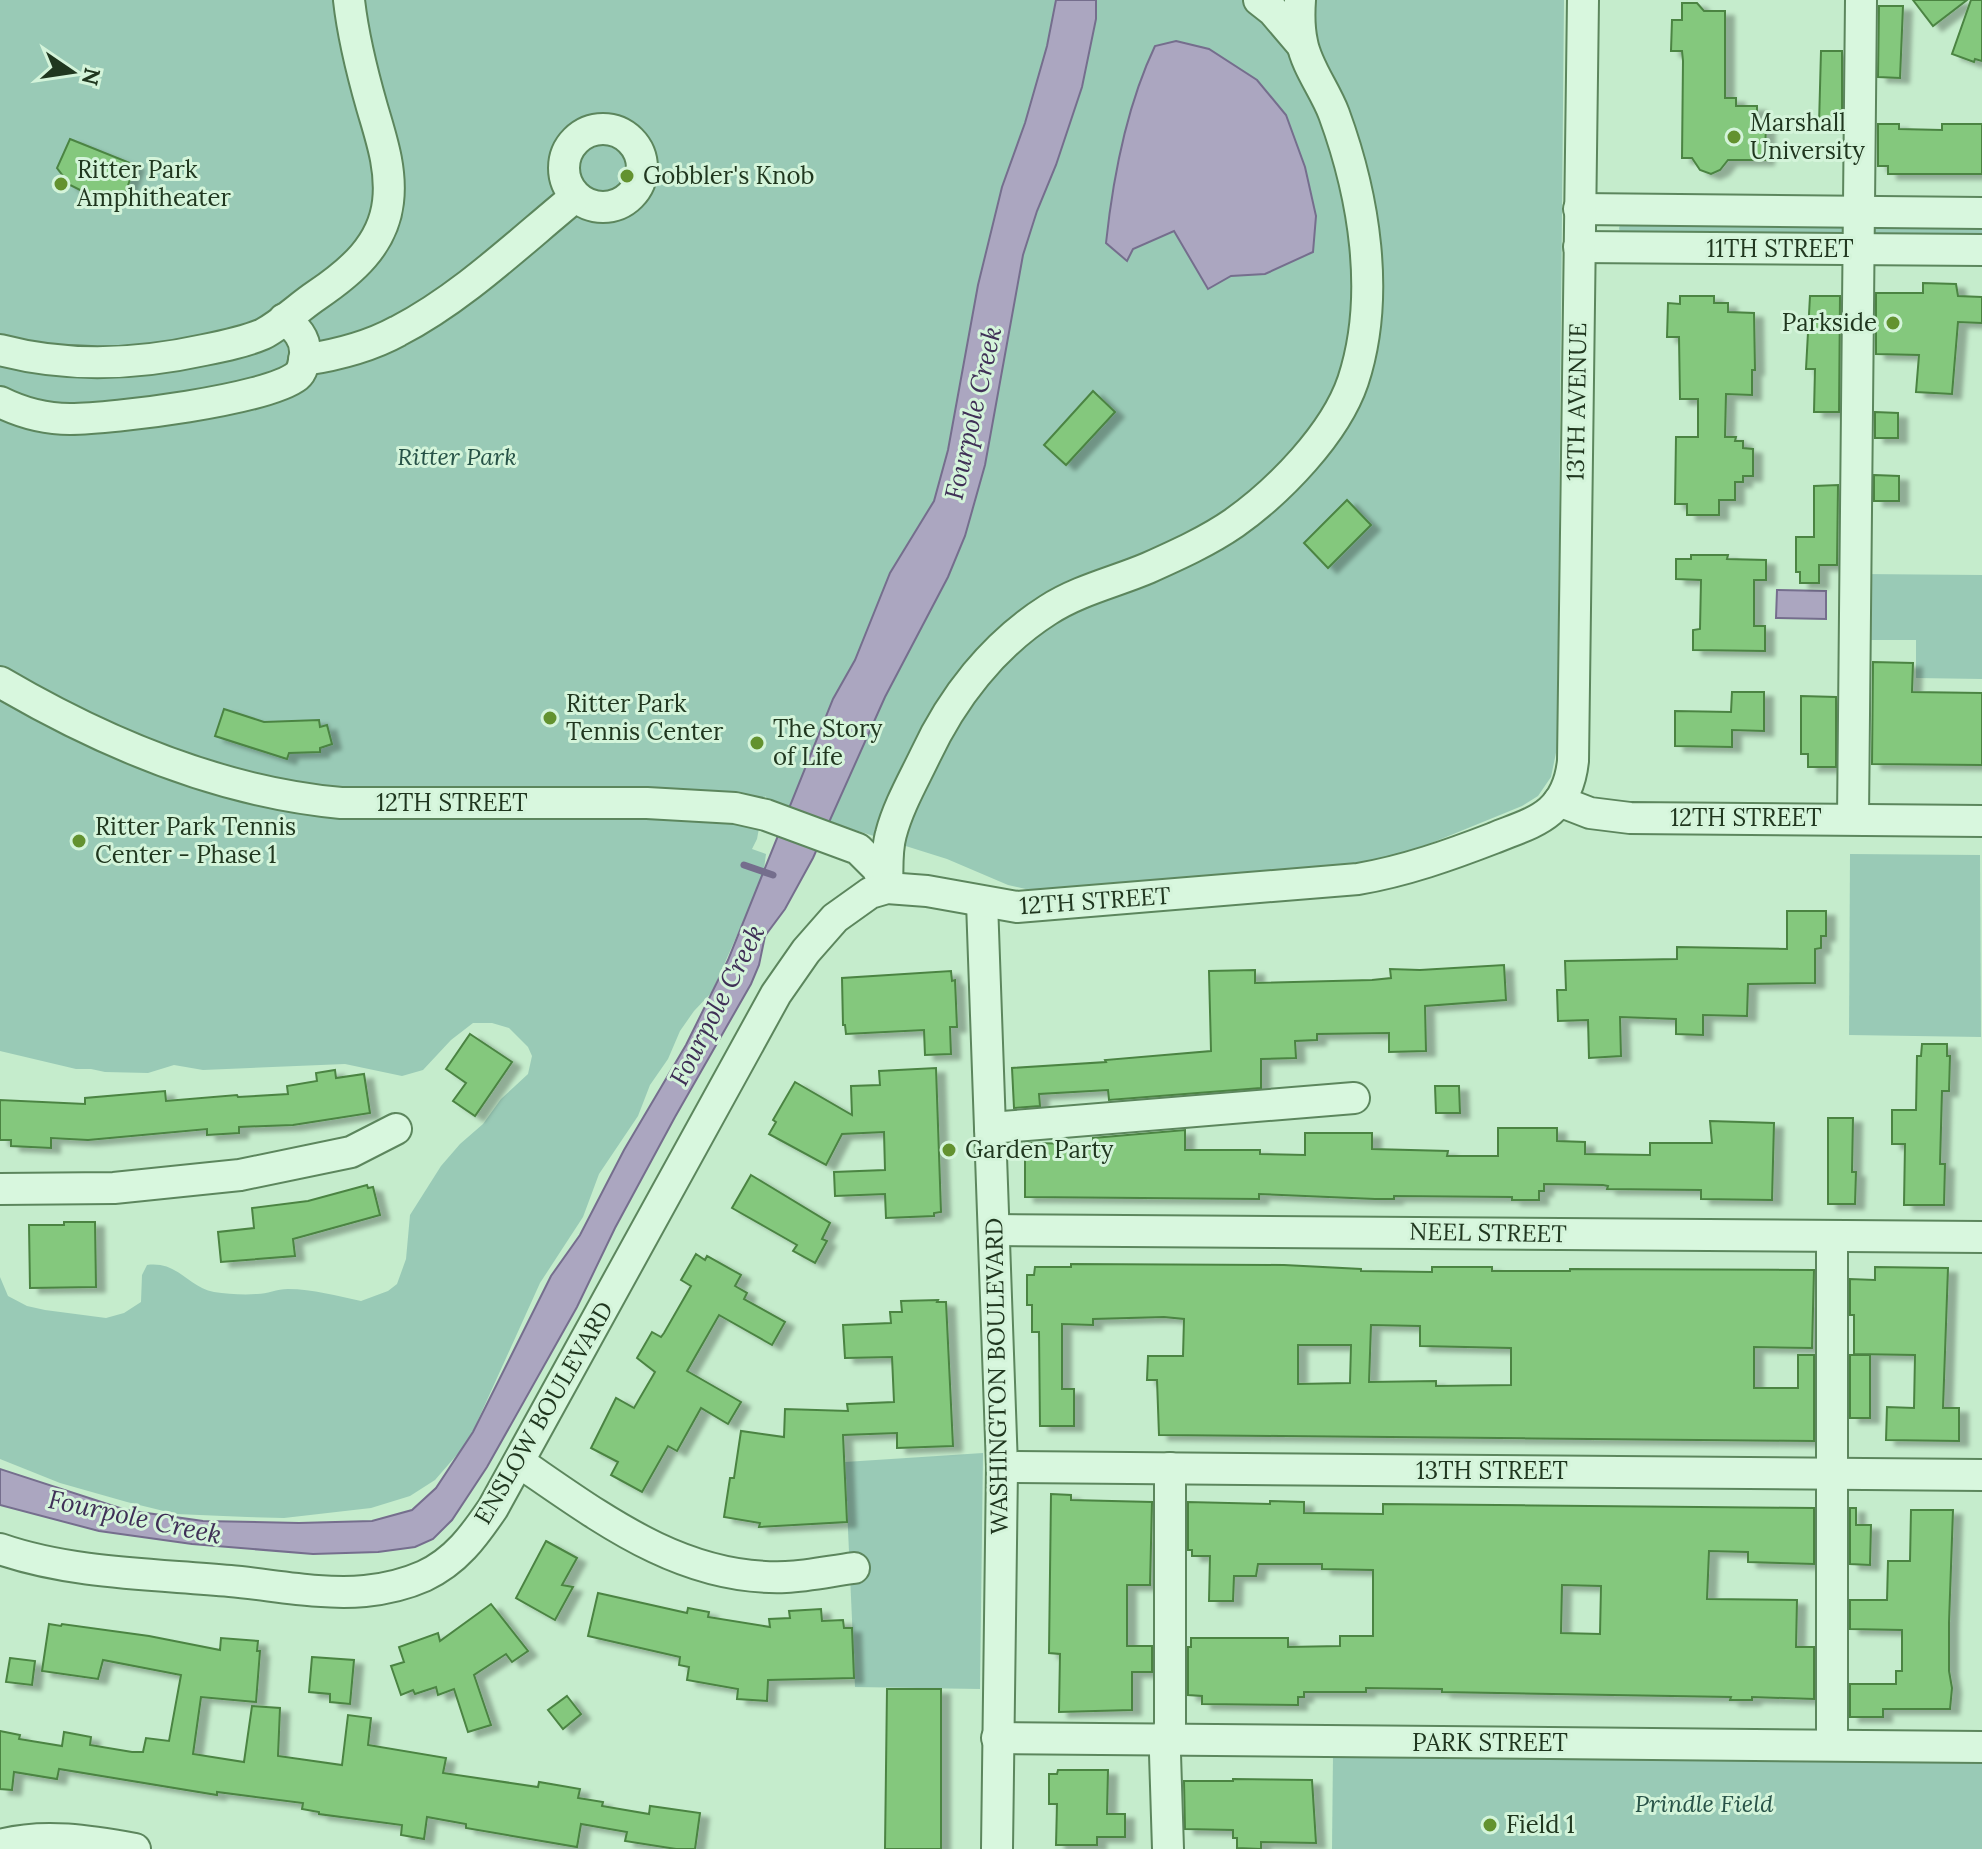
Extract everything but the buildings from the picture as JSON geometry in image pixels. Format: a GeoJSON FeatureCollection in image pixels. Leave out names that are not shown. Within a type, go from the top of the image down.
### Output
{"type":"FeatureCollection","features":[{"type":"Feature","properties":{"kind":"street"},"geometry":{"type":"LineString","coordinates":[[0,350],[31,358],[70,362],[143,360],[241,342],[264,333],[356,265],[371,248],[382,228],[389,181],[385,152],[359,59],[349,0]]}},
{"type":"Feature","properties":{"kind":"street"},"geometry":{"type":"LineString","coordinates":[[887,888],[891,834],[905,796],[950,709],[973,677],[1024,626],[1050,609],[1080,593],[1146,569],[1233,523],[1268,494],[1321,437],[1352,384],[1364,328],[1365,256],[1354,176],[1332,108],[1302,45],[1273,11],[1259,0]]}},
{"type":"Feature","properties":{"kind":"street"},"geometry":{"type":"LineString","coordinates":[[1300,0],[1302,45]]}},
{"type":"Feature","properties":{"kind":"street","name":"13TH AVENUE"},"geometry":{"type":"LineString","coordinates":[[1559,801],[1569,782],[1573,761],[1583,0]]}},
{"type":"Feature","properties":{"kind":"street"},"geometry":{"type":"LineString","coordinates":[[1853,818],[1861,0]]}},
{"type":"Feature","properties":{"kind":"street"},"geometry":{"type":"LineString","coordinates":[[304,360],[363,347],[398,332],[461,288],[575,197]]}},
{"type":"Feature","properties":{"kind":"street","name":"11TH STREET"},"geometry":{"type":"LineString","coordinates":[[1579,209],[1982,213]]}},
{"type":"Feature","properties":{"kind":"street","name":"11TH STREET"},"geometry":{"type":"LineString","coordinates":[[1579,247],[1982,250]]}},
{"type":"Feature","properties":{"kind":"street"},"geometry":{"type":"LineString","coordinates":[[0,402],[30,414],[68,419],[219,401],[276,386],[296,377],[302,370],[304,360],[305,348],[301,335],[284,319]]}},
{"type":"Feature","properties":{"kind":"street","name":"12TH STREET"},"geometry":{"type":"LineString","coordinates":[[0,682],[54,712],[139,751],[254,791],[296,799],[384,804],[709,805],[766,815],[844,842],[866,855],[887,888],[927,891],[1017,907],[1385,875],[1456,853],[1537,820],[1559,801],[1590,813],[1630,818],[1982,821]]}},
{"type":"Feature","properties":{"kind":"street","name":"ENSLOW BOULEVARD"},"geometry":{"type":"LineString","coordinates":[[0,1549],[50,1562],[101,1568],[363,1591],[394,1586],[423,1576],[450,1561],[471,1540],[493,1508],[782,984],[835,918],[870,893],[887,888]]}},
{"type":"Feature","properties":{"kind":"street","name":"WASHINGTON BOULEVARD"},"geometry":{"type":"LineString","coordinates":[[982,902],[1002,1467],[997,1849]]}},
{"type":"Feature","properties":{"kind":"street"},"geometry":{"type":"LineString","coordinates":[[990,1128],[1354,1098]]}},
{"type":"Feature","properties":{"kind":"street"},"geometry":{"type":"LineString","coordinates":[[0,1189],[114,1188],[240,1175],[351,1152],[396,1129]]}},
{"type":"Feature","properties":{"kind":"street","name":"NEEL STREET"},"geometry":{"type":"LineString","coordinates":[[995,1230],[1982,1237]]}},
{"type":"Feature","properties":{"kind":"street"},"geometry":{"type":"LineString","coordinates":[[1832,1237],[1832,1745]]}},
{"type":"Feature","properties":{"kind":"street"},"geometry":{"type":"LineString","coordinates":[[519,1462],[633,1537],[689,1563],[721,1571],[785,1577],[854,1568]]}},
{"type":"Feature","properties":{"kind":"street","name":"13TH STREET"},"geometry":{"type":"LineString","coordinates":[[1002,1467],[1982,1475]]}},
{"type":"Feature","properties":{"kind":"street"},"geometry":{"type":"LineString","coordinates":[[1168,1849],[1165,1754],[1170,1724],[1170,1468]]}},
{"type":"Feature","properties":{"kind":"street","name":"PARK STREET"},"geometry":{"type":"LineString","coordinates":[[997,1738],[1982,1747]]}},
{"type":"Feature","properties":{"kind":"street"},"geometry":{"type":"LineString","coordinates":[[0,1845],[42,1839],[122,1848]]}},
{"type":"Feature","properties":{"kind":"green space","name":"Ritter Park"},"geometry":{"type":"Polygon","coordinates":[[[0,0],[1564,0],[1557,748],[1551,777],[1538,796],[1522,806],[1392,856],[1359,863],[1030,890],[1008,885],[947,859],[772,804],[765,796],[757,839],[752,849],[766,854],[763,876],[712,992],[680,1031],[668,1059],[650,1085],[638,1116],[599,1174],[583,1217],[540,1283],[468,1442],[435,1480],[410,1496],[371,1508],[284,1518],[176,1514],[60,1483],[0,1459],[0,1277],[8,1296],[27,1306],[106,1318],[124,1313],[141,1302],[142,1275],[147,1265],[175,1270],[214,1292],[252,1294],[297,1289],[361,1301],[388,1291],[397,1284],[406,1259],[410,1215],[441,1166],[483,1124],[501,1099],[528,1074],[532,1056],[528,1047],[509,1028],[492,1023],[473,1023],[451,1040],[423,1070],[402,1076],[345,1064],[203,1070],[174,1065],[148,1073],[105,1072],[76,1069],[0,1051],[0,0]]]}},
{"type":"Feature","properties":{"kind":"green space"},"geometry":{"type":"Polygon","coordinates":[[[1622,220],[1843,222],[1846,237],[1620,233],[1622,220]]]}},
{"type":"Feature","properties":{"kind":"green space"},"geometry":{"type":"Polygon","coordinates":[[[1982,221],[1982,244],[1874,240],[1870,228],[1874,223],[1982,221]]]}},
{"type":"Feature","properties":{"kind":"green space"},"geometry":{"type":"Polygon","coordinates":[[[1861,574],[1982,575],[1982,679],[1916,678],[1916,640],[1861,640],[1861,574]]]}},
{"type":"Feature","properties":{"kind":"green space"},"geometry":{"type":"Polygon","coordinates":[[[1850,854],[1980,855],[1981,1037],[1849,1035],[1850,854]]]}},
{"type":"Feature","properties":{"kind":"green space"},"geometry":{"type":"Polygon","coordinates":[[[983,1453],[980,1689],[855,1687],[845,1462],[983,1453]]]}},
{"type":"Feature","properties":{"kind":"green space","name":"Prindle Field"},"geometry":{"type":"Polygon","coordinates":[[[1333,1756],[1982,1761],[1982,1849],[1332,1849],[1333,1756]]]}},
{"type":"Feature","properties":{"kind":"water","name":"Fourpole Creek"},"geometry":{"type":"Polygon","coordinates":[[[1056,0],[1096,0],[1096,19],[1082,87],[1023,255],[985,465],[965,536],[948,577],[885,697],[813,858],[785,909],[765,936],[751,984],[615,1228],[577,1307],[487,1467],[452,1520],[433,1539],[415,1547],[378,1552],[313,1554],[192,1544],[99,1531],[0,1505],[0,1469],[126,1510],[203,1521],[372,1521],[412,1510],[436,1488],[473,1432],[551,1276],[580,1235],[624,1150],[686,1045],[728,960],[833,699],[855,660],[890,573],[934,501],[948,450],[978,285],[1002,187],[1025,123],[1047,46],[1056,0]]]}},
{"type":"Feature","properties":{"kind":"water"},"geometry":{"type":"Polygon","coordinates":[[[1176,41],[1209,49],[1257,80],[1286,115],[1305,167],[1316,216],[1313,252],[1265,274],[1231,276],[1208,289],[1174,231],[1133,249],[1127,261],[1106,243],[1117,168],[1136,93],[1155,46],[1176,41]]]}},
{"type":"Feature","properties":{"kind":"water"},"geometry":{"type":"Polygon","coordinates":[[[1777,590],[1826,591],[1826,619],[1776,618],[1777,590]]]}},
{"type":"Feature","properties":{"kind":"waterway"},"geometry":{"type":"LineString","coordinates":[[744,865],[773,875]]}},
{"type":"Feature","properties":{"kind":"place","name":"Marshall University"},"geometry":{"type":"Point","coordinates":[1734,137]}},
{"type":"Feature","properties":{"kind":"place","name":"Gobbler's Knob"},"geometry":{"type":"Point","coordinates":[627,176]}},
{"type":"Feature","properties":{"kind":"place","name":"Ritter Park Amphitheater"},"geometry":{"type":"Point","coordinates":[61,184]}},
{"type":"Feature","properties":{"kind":"place","name":"Parkside"},"geometry":{"type":"Point","coordinates":[1893,323]}},
{"type":"Feature","properties":{"kind":"place","name":"Ritter Park Tennis Center"},"geometry":{"type":"Point","coordinates":[550,718]}},
{"type":"Feature","properties":{"kind":"place","name":"The Story of Life"},"geometry":{"type":"Point","coordinates":[757,743]}},
{"type":"Feature","properties":{"kind":"place","name":"Ritter Park Tennis Center - Phase 1"},"geometry":{"type":"Point","coordinates":[79,841]}},
{"type":"Feature","properties":{"kind":"place","name":"Garden Party"},"geometry":{"type":"Point","coordinates":[949,1150]}},
{"type":"Feature","properties":{"kind":"place","name":"Field 1"},"geometry":{"type":"Point","coordinates":[1490,1825]}}]}
